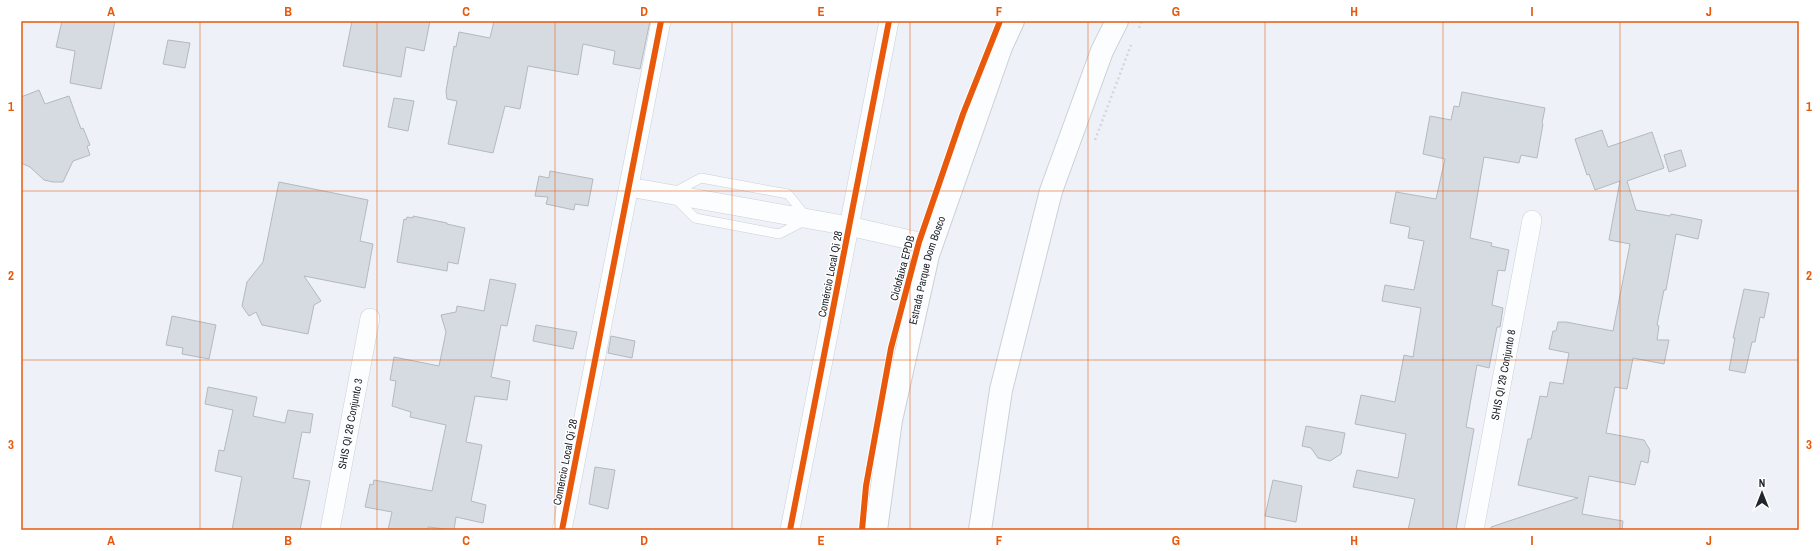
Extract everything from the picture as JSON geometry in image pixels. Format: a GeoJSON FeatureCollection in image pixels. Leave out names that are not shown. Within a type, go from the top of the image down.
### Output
{"type":"FeatureCollection","features":[{"type":"Feature","properties":{"kind":"main road","name":"Estrada Parque Dom Bosco"},"geometry":{"type":"LineString","coordinates":[[876,530],[891,420],[927,243],[1001,47],[1013,21]]}},
{"type":"Feature","properties":{"kind":"main road"},"geometry":{"type":"LineString","coordinates":[[980,530],[1001,390],[1051,191],[1102,51],[1117,21]]}},
{"type":"Feature","properties":{"kind":"street","name":"Comércio Local Qi 28"},"geometry":{"type":"LineString","coordinates":[[562,530],[661,21]]}},
{"type":"Feature","properties":{"kind":"street","name":"Comércio Local Qi 28"},"geometry":{"type":"LineString","coordinates":[[790,530],[889,21]]}},
{"type":"Feature","properties":{"kind":"street","name":"Comércio Local Qi 28"},"geometry":{"type":"LineString","coordinates":[[629,187],[849,226],[927,243]]}},
{"type":"Feature","properties":{"kind":"street","name":"SHIS QI 29 Conjunto 8"},"geometry":{"type":"LineString","coordinates":[[1474,530],[1532,220]]}},
{"type":"Feature","properties":{"kind":"street","name":"SHIS QI 28 Conjunto 3"},"geometry":{"type":"LineString","coordinates":[[330,530],[370,318]]}},
{"type":"Feature","properties":{"kind":"path"},"geometry":{"type":"LineString","coordinates":[[1136,34],[1142,21]]}},
{"type":"Feature","properties":{"kind":"path"},"geometry":{"type":"LineString","coordinates":[[1092,147],[1133,40]]}},
{"type":"Feature","properties":{"kind":"building"},"geometry":{"type":"Polygon","coordinates":[[[62,21],[115,21],[101,89],[70,83],[75,51],[56,47],[62,21]]]}},
{"type":"Feature","properties":{"kind":"building"},"geometry":{"type":"Polygon","coordinates":[[[352,21],[430,21],[424,51],[406,47],[401,77],[343,66],[352,21]]]}},
{"type":"Feature","properties":{"kind":"building"},"geometry":{"type":"Polygon","coordinates":[[[494,21],[650,21],[640,69],[613,64],[615,51],[583,44],[578,75],[528,66],[520,109],[505,106],[493,153],[448,144],[457,101],[447,99],[446,91],[454,46],[456,47],[459,32],[490,38],[494,21]]]}},
{"type":"Feature","properties":{"kind":"building"},"geometry":{"type":"Polygon","coordinates":[[[168,40],[190,43],[185,68],[163,64],[168,40]]]}},
{"type":"Feature","properties":{"kind":"building"},"geometry":{"type":"Polygon","coordinates":[[[39,90],[45,104],[69,96],[81,129],[83,128],[90,145],[87,146],[90,155],[73,161],[63,182],[44,180],[30,167],[21,163],[21,97],[39,90]]]}},
{"type":"Feature","properties":{"kind":"building"},"geometry":{"type":"Polygon","coordinates":[[[1462,92],[1545,108],[1537,158],[1521,155],[1519,163],[1484,157],[1470,238],[1492,243],[1491,246],[1509,250],[1505,271],[1498,270],[1492,305],[1503,308],[1500,327],[1497,327],[1489,368],[1477,365],[1466,427],[1474,429],[1456,530],[1408,530],[1415,499],[1353,487],[1357,470],[1398,478],[1406,434],[1355,424],[1361,395],[1395,402],[1404,355],[1413,357],[1421,308],[1382,301],[1385,285],[1414,290],[1424,241],[1408,238],[1410,227],[1390,223],[1396,192],[1436,199],[1445,159],[1423,154],[1430,116],[1451,120],[1454,106],[1459,107],[1462,92]]]}},
{"type":"Feature","properties":{"kind":"building"},"geometry":{"type":"Polygon","coordinates":[[[394,98],[414,101],[408,131],[388,127],[394,98]]]}},
{"type":"Feature","properties":{"kind":"building"},"geometry":{"type":"Polygon","coordinates":[[[1602,130],[1608,147],[1652,132],[1664,168],[1627,181],[1636,210],[1670,216],[1671,214],[1702,220],[1698,239],[1676,234],[1666,290],[1664,290],[1657,325],[1659,326],[1657,340],[1669,340],[1664,364],[1633,358],[1627,389],[1615,387],[1606,433],[1644,440],[1650,450],[1648,463],[1641,461],[1635,485],[1589,476],[1582,514],[1623,521],[1622,530],[1491,530],[1491,527],[1578,498],[1518,485],[1528,439],[1531,439],[1540,396],[1547,397],[1550,382],[1563,384],[1569,353],[1549,349],[1553,331],[1556,331],[1558,322],[1566,322],[1613,331],[1630,244],[1609,240],[1620,181],[1595,190],[1589,174],[1587,175],[1575,139],[1602,130]]]}},
{"type":"Feature","properties":{"kind":"building"},"geometry":{"type":"Polygon","coordinates":[[[1681,150],[1686,166],[1669,172],[1664,155],[1681,150]]]}},
{"type":"Feature","properties":{"kind":"building"},"geometry":{"type":"Polygon","coordinates":[[[550,171],[593,179],[588,206],[575,204],[574,210],[546,204],[548,197],[535,196],[539,176],[549,178],[550,171]]]}},
{"type":"Feature","properties":{"kind":"building"},"geometry":{"type":"Polygon","coordinates":[[[279,182],[368,200],[360,241],[373,244],[365,288],[304,276],[321,301],[314,305],[308,334],[262,325],[256,312],[249,316],[242,306],[247,282],[263,262],[279,182]]]}},
{"type":"Feature","properties":{"kind":"building"},"geometry":{"type":"Polygon","coordinates":[[[413,216],[465,228],[458,264],[448,262],[447,271],[397,262],[404,219],[406,220],[407,217],[413,218],[413,216]]]}},
{"type":"Feature","properties":{"kind":"building"},"geometry":{"type":"Polygon","coordinates":[[[490,279],[516,284],[507,326],[501,325],[491,377],[510,381],[507,400],[475,396],[466,442],[482,445],[471,501],[486,505],[483,523],[456,517],[454,530],[428,527],[428,530],[388,530],[392,512],[365,507],[370,484],[373,485],[374,480],[432,491],[446,425],[410,417],[411,412],[392,406],[396,381],[390,380],[394,357],[439,366],[446,332],[441,315],[456,312],[457,306],[484,311],[490,279]]]}},
{"type":"Feature","properties":{"kind":"building"},"geometry":{"type":"Polygon","coordinates":[[[1744,289],[1769,293],[1764,318],[1760,317],[1755,342],[1752,342],[1745,373],[1729,370],[1735,338],[1733,338],[1744,289]]]}},
{"type":"Feature","properties":{"kind":"building"},"geometry":{"type":"Polygon","coordinates":[[[172,316],[216,325],[209,359],[182,354],[183,348],[166,345],[172,316]]]}},
{"type":"Feature","properties":{"kind":"building"},"geometry":{"type":"Polygon","coordinates":[[[536,325],[577,332],[573,349],[533,341],[536,325]]]}},
{"type":"Feature","properties":{"kind":"building"},"geometry":{"type":"Polygon","coordinates":[[[611,336],[635,341],[632,358],[608,353],[611,336]]]}},
{"type":"Feature","properties":{"kind":"building"},"geometry":{"type":"Polygon","coordinates":[[[208,387],[257,397],[253,416],[285,423],[288,410],[313,414],[310,433],[302,432],[293,478],[310,481],[300,530],[232,530],[242,477],[215,471],[219,450],[224,451],[233,410],[205,404],[208,387]]]}},
{"type":"Feature","properties":{"kind":"building"},"geometry":{"type":"Polygon","coordinates":[[[1306,426],[1345,433],[1341,454],[1330,461],[1318,458],[1311,448],[1302,446],[1306,426]]]}},
{"type":"Feature","properties":{"kind":"building"},"geometry":{"type":"Polygon","coordinates":[[[595,467],[615,470],[608,509],[589,504],[595,467]]]}},
{"type":"Feature","properties":{"kind":"building"},"geometry":{"type":"Polygon","coordinates":[[[1273,480],[1302,486],[1296,522],[1265,516],[1273,480]]]}},
{"type":"Feature","properties":{"kind":"cycle path"},"geometry":{"type":"LineString","coordinates":[[562,530],[661,21]]}},
{"type":"Feature","properties":{"kind":"cycle path"},"geometry":{"type":"LineString","coordinates":[[790,530],[889,21]]}},
{"type":"Feature","properties":{"kind":"cycle path","name":"Ciclofaixa EPDB"},"geometry":{"type":"LineString","coordinates":[[862,530],[866,486],[891,348],[919,242],[963,114],[1000,21]]}}]}
